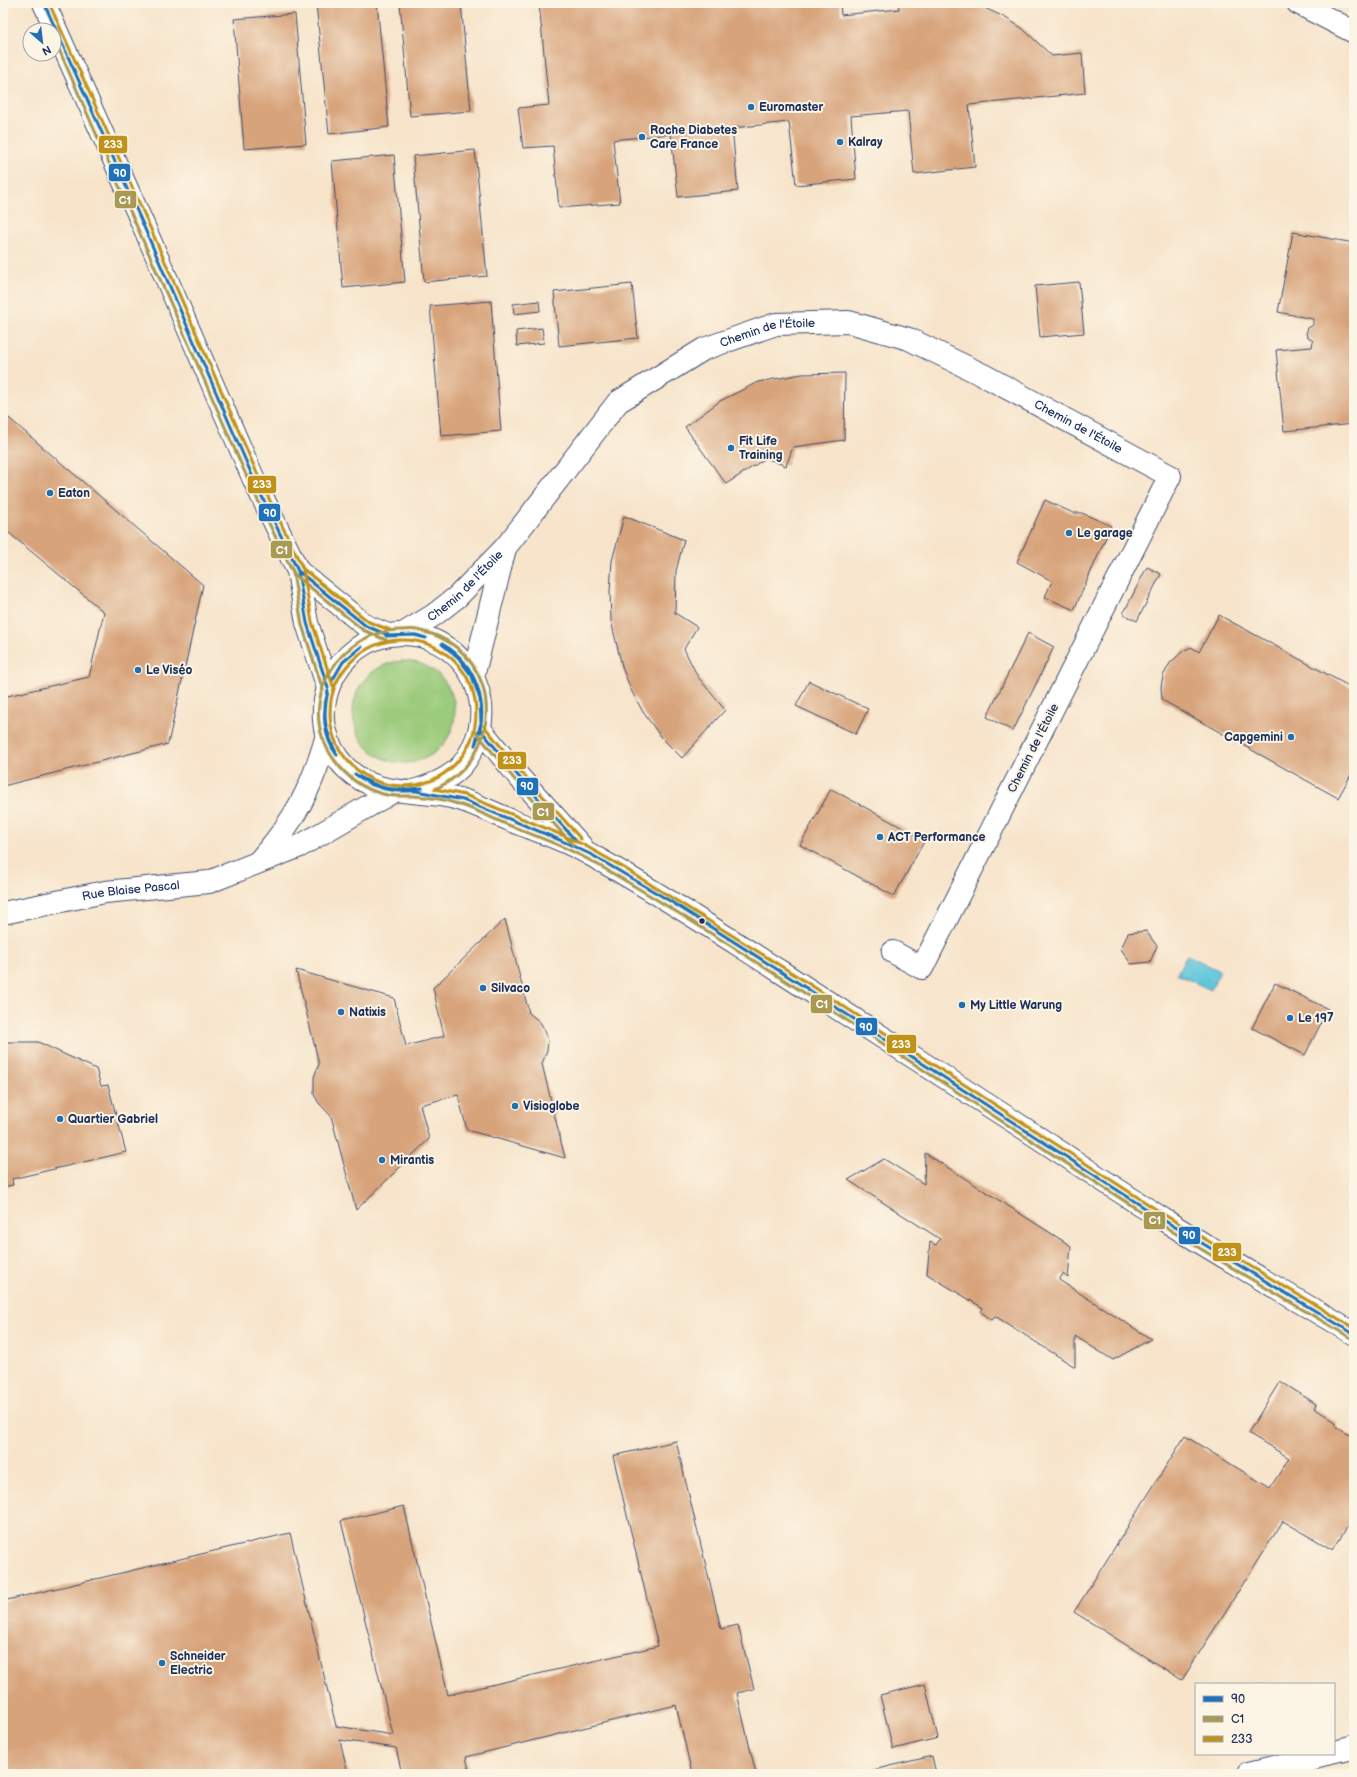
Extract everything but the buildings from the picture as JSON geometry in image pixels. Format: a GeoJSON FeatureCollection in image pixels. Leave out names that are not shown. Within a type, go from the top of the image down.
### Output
{"type":"FeatureCollection","features":[{"type":"Feature","properties":{"kind":"main road"},"geometry":{"type":"LineString","coordinates":[[44,3],[141,220],[255,482],[298,571],[307,623],[328,688]]}},
{"type":"Feature","properties":{"kind":"main road"},"geometry":{"type":"LineString","coordinates":[[1298,3],[1354,32]]}},
{"type":"Feature","properties":{"kind":"main road","name":"Chemin de l'Étoile"},"geometry":{"type":"LineString","coordinates":[[396,635],[434,615],[457,597],[505,548],[618,402],[704,349],[776,324],[849,322],[909,339],[985,376],[1170,476],[922,968],[893,952]]}},
{"type":"Feature","properties":{"kind":"main road","name":"Chemin de l'Étoile"},"geometry":{"type":"LineString","coordinates":[[473,677],[505,548]]}},
{"type":"Feature","properties":{"kind":"main road"},"geometry":{"type":"LineString","coordinates":[[298,571],[366,626],[396,635]]}},
{"type":"Feature","properties":{"kind":"main road"},"geometry":{"type":"LineString","coordinates":[[396,635],[368,642],[351,653],[337,669],[328,688],[324,703],[324,719],[327,735],[334,752],[346,767],[360,779],[376,787],[458,799],[586,852],[702,921],[1170,1224],[1354,1334]]}},
{"type":"Feature","properties":{"kind":"main road","name":"Rue Blaise Pascal"},"geometry":{"type":"LineString","coordinates":[[3,912],[105,892],[208,882],[300,846],[403,791],[436,784],[456,771],[472,752],[480,729],[482,711],[480,693],[473,677],[461,659],[444,646],[425,637],[396,635]]}},
{"type":"Feature","properties":{"kind":"main road"},"geometry":{"type":"LineString","coordinates":[[480,729],[518,777],[586,852]]}},
{"type":"Feature","properties":{"kind":"main road","name":"Rue Blaise Pascal"},"geometry":{"type":"LineString","coordinates":[[257,864],[278,839],[304,799],[319,762],[327,735]]}},
{"type":"Feature","properties":{"kind":"main road"},"geometry":{"type":"LineString","coordinates":[[1335,1753],[1354,1748]]}},
{"type":"Feature","properties":{"kind":"main road"},"geometry":{"type":"LineString","coordinates":[[1249,1774],[1326,1755]]}},
{"type":"Feature","properties":{"kind":"green space"},"geometry":{"type":"Polygon","coordinates":[[[404,661],[414,662],[433,669],[447,683],[454,702],[454,722],[447,741],[433,755],[414,762],[404,763],[394,762],[375,755],[361,741],[354,722],[353,712],[354,702],[361,683],[375,669],[394,662],[404,661]]]}},
{"type":"Feature","properties":{"kind":"water"},"geometry":{"type":"Polygon","coordinates":[[[1187,955],[1220,971],[1211,990],[1177,974],[1187,955]]]}},
{"type":"Feature","properties":{"kind":"waterway"},"geometry":{"type":"LineString","coordinates":[[1347,3],[1354,7]]}},
{"type":"Feature","properties":{"kind":"transit line","name":"90"},"geometry":{"type":"LineString","coordinates":[[44,3],[141,220],[255,482],[298,571],[307,623],[328,688]]}},
{"type":"Feature","properties":{"kind":"transit line","name":"233"},"geometry":{"type":"LineString","coordinates":[[49,3],[146,218],[260,480],[303,569],[312,622],[333,686]]}},
{"type":"Feature","properties":{"kind":"transit line","name":"C1"},"geometry":{"type":"LineString","coordinates":[[62,56],[250,484],[293,573],[302,625],[323,690]]}},
{"type":"Feature","properties":{"kind":"transit line","name":"233"},"geometry":{"type":"LineString","coordinates":[[296,554],[302,568],[369,622],[390,630]]}},
{"type":"Feature","properties":{"kind":"transit line","name":"90"},"geometry":{"type":"LineString","coordinates":[[291,556],[298,571],[366,626],[388,635]]}},
{"type":"Feature","properties":{"kind":"transit line","name":"C1"},"geometry":{"type":"LineString","coordinates":[[286,558],[295,575],[363,630],[386,640]]}},
{"type":"Feature","properties":{"kind":"transit line","name":"C1"},"geometry":{"type":"LineString","coordinates":[[435,789],[458,775],[474,755],[483,733],[486,710],[483,686],[473,665],[456,647],[432,634],[418,630],[395,630],[371,636],[349,649],[336,662],[323,686],[319,704],[321,734],[327,747],[334,760],[344,772],[356,781],[369,789],[387,795],[426,797],[444,800],[473,809],[500,822],[554,843],[589,860],[686,917],[1159,1223],[1351,1338]]}},
{"type":"Feature","properties":{"kind":"transit line","name":"90"},"geometry":{"type":"LineString","coordinates":[[386,636],[414,635],[426,638]]}},
{"type":"Feature","properties":{"kind":"transit line","name":"90"},"geometry":{"type":"LineString","coordinates":[[386,636],[416,635],[426,638]]}},
{"type":"Feature","properties":{"kind":"transit line","name":"233"},"geometry":{"type":"LineString","coordinates":[[403,640],[424,643],[431,646],[449,657],[459,667],[473,692],[476,713],[473,734],[470,741],[459,759],[449,769],[424,783],[403,786],[382,783],[375,780],[357,769],[347,759],[333,734],[330,713],[333,692],[336,685],[347,667],[357,657],[382,643],[403,640]]}},
{"type":"Feature","properties":{"kind":"transit line","name":"90"},"geometry":{"type":"LineString","coordinates":[[442,644],[454,652],[464,663],[478,688],[482,716],[480,731],[475,745]]}},
{"type":"Feature","properties":{"kind":"transit line","name":"90"},"geometry":{"type":"LineString","coordinates":[[442,644],[458,657],[472,676],[480,699],[481,723],[475,745]]}},
{"type":"Feature","properties":{"kind":"transit line","name":"90"},"geometry":{"type":"LineString","coordinates":[[332,681],[343,662],[361,647]]}},
{"type":"Feature","properties":{"kind":"transit line","name":"90"},"geometry":{"type":"LineString","coordinates":[[332,681],[343,662],[361,647]]}},
{"type":"Feature","properties":{"kind":"transit line","name":"90"},"geometry":{"type":"LineString","coordinates":[[328,691],[325,717],[327,731],[337,755]]}},
{"type":"Feature","properties":{"kind":"transit line","name":"90"},"geometry":{"type":"LineString","coordinates":[[328,691],[325,707],[326,732],[332,748],[337,755]]}},
{"type":"Feature","properties":{"kind":"transit line","name":"233"},"geometry":{"type":"LineString","coordinates":[[484,726],[523,774],[581,839]]}},
{"type":"Feature","properties":{"kind":"transit line","name":"90"},"geometry":{"type":"LineString","coordinates":[[480,729],[519,777],[577,842]]}},
{"type":"Feature","properties":{"kind":"transit line","name":"C1"},"geometry":{"type":"LineString","coordinates":[[476,732],[515,780],[573,845]]}},
{"type":"Feature","properties":{"kind":"transit line","name":"90"},"geometry":{"type":"LineString","coordinates":[[355,774],[372,783],[387,788],[422,788]]}},
{"type":"Feature","properties":{"kind":"transit line","name":"90"},"geometry":{"type":"LineString","coordinates":[[355,774],[370,784],[385,789],[416,791],[463,800],[560,840],[592,855],[670,901],[797,982],[1165,1221],[1354,1334]]}},
{"type":"Feature","properties":{"kind":"transit line","name":"233"},"geometry":{"type":"LineString","coordinates":[[435,789],[465,795],[562,835],[584,845],[621,866],[800,978],[1168,1217],[1354,1328]]}},
{"type":"Feature","properties":{"kind":"place","name":"Euromaster"},"geometry":{"type":"Point","coordinates":[751,107]}},
{"type":"Feature","properties":{"kind":"place","name":"Roche Diabetes Care France"},"geometry":{"type":"Point","coordinates":[642,137]}},
{"type":"Feature","properties":{"kind":"place","name":"Kalray"},"geometry":{"type":"Point","coordinates":[840,142]}},
{"type":"Feature","properties":{"kind":"place","name":"Fit Life Training"},"geometry":{"type":"Point","coordinates":[731,448]}},
{"type":"Feature","properties":{"kind":"place","name":"Eaton"},"geometry":{"type":"Point","coordinates":[50,493]}},
{"type":"Feature","properties":{"kind":"place","name":"Le garage"},"geometry":{"type":"Point","coordinates":[1069,533]}},
{"type":"Feature","properties":{"kind":"place","name":"Le Viséo"},"geometry":{"type":"Point","coordinates":[138,670]}},
{"type":"Feature","properties":{"kind":"place","name":"Capgemini"},"geometry":{"type":"Point","coordinates":[1291,737]}},
{"type":"Feature","properties":{"kind":"place","name":"ACT Performance"},"geometry":{"type":"Point","coordinates":[880,837]}},
{"type":"Feature","properties":{"kind":"place","name":"Silvaco"},"geometry":{"type":"Point","coordinates":[483,988]}},
{"type":"Feature","properties":{"kind":"place","name":"My Little Warung"},"geometry":{"type":"Point","coordinates":[962,1005]}},
{"type":"Feature","properties":{"kind":"place","name":"Natixis"},"geometry":{"type":"Point","coordinates":[341,1012]}},
{"type":"Feature","properties":{"kind":"place","name":"Le 197"},"geometry":{"type":"Point","coordinates":[1290,1018]}},
{"type":"Feature","properties":{"kind":"place","name":"Visioglobe"},"geometry":{"type":"Point","coordinates":[515,1106]}},
{"type":"Feature","properties":{"kind":"place","name":"Quartier Gabriel"},"geometry":{"type":"Point","coordinates":[60,1119]}},
{"type":"Feature","properties":{"kind":"place","name":"Mirantis"},"geometry":{"type":"Point","coordinates":[382,1160]}},
{"type":"Feature","properties":{"kind":"place","name":"Schneider Electric"},"geometry":{"type":"Point","coordinates":[162,1663]}}]}
